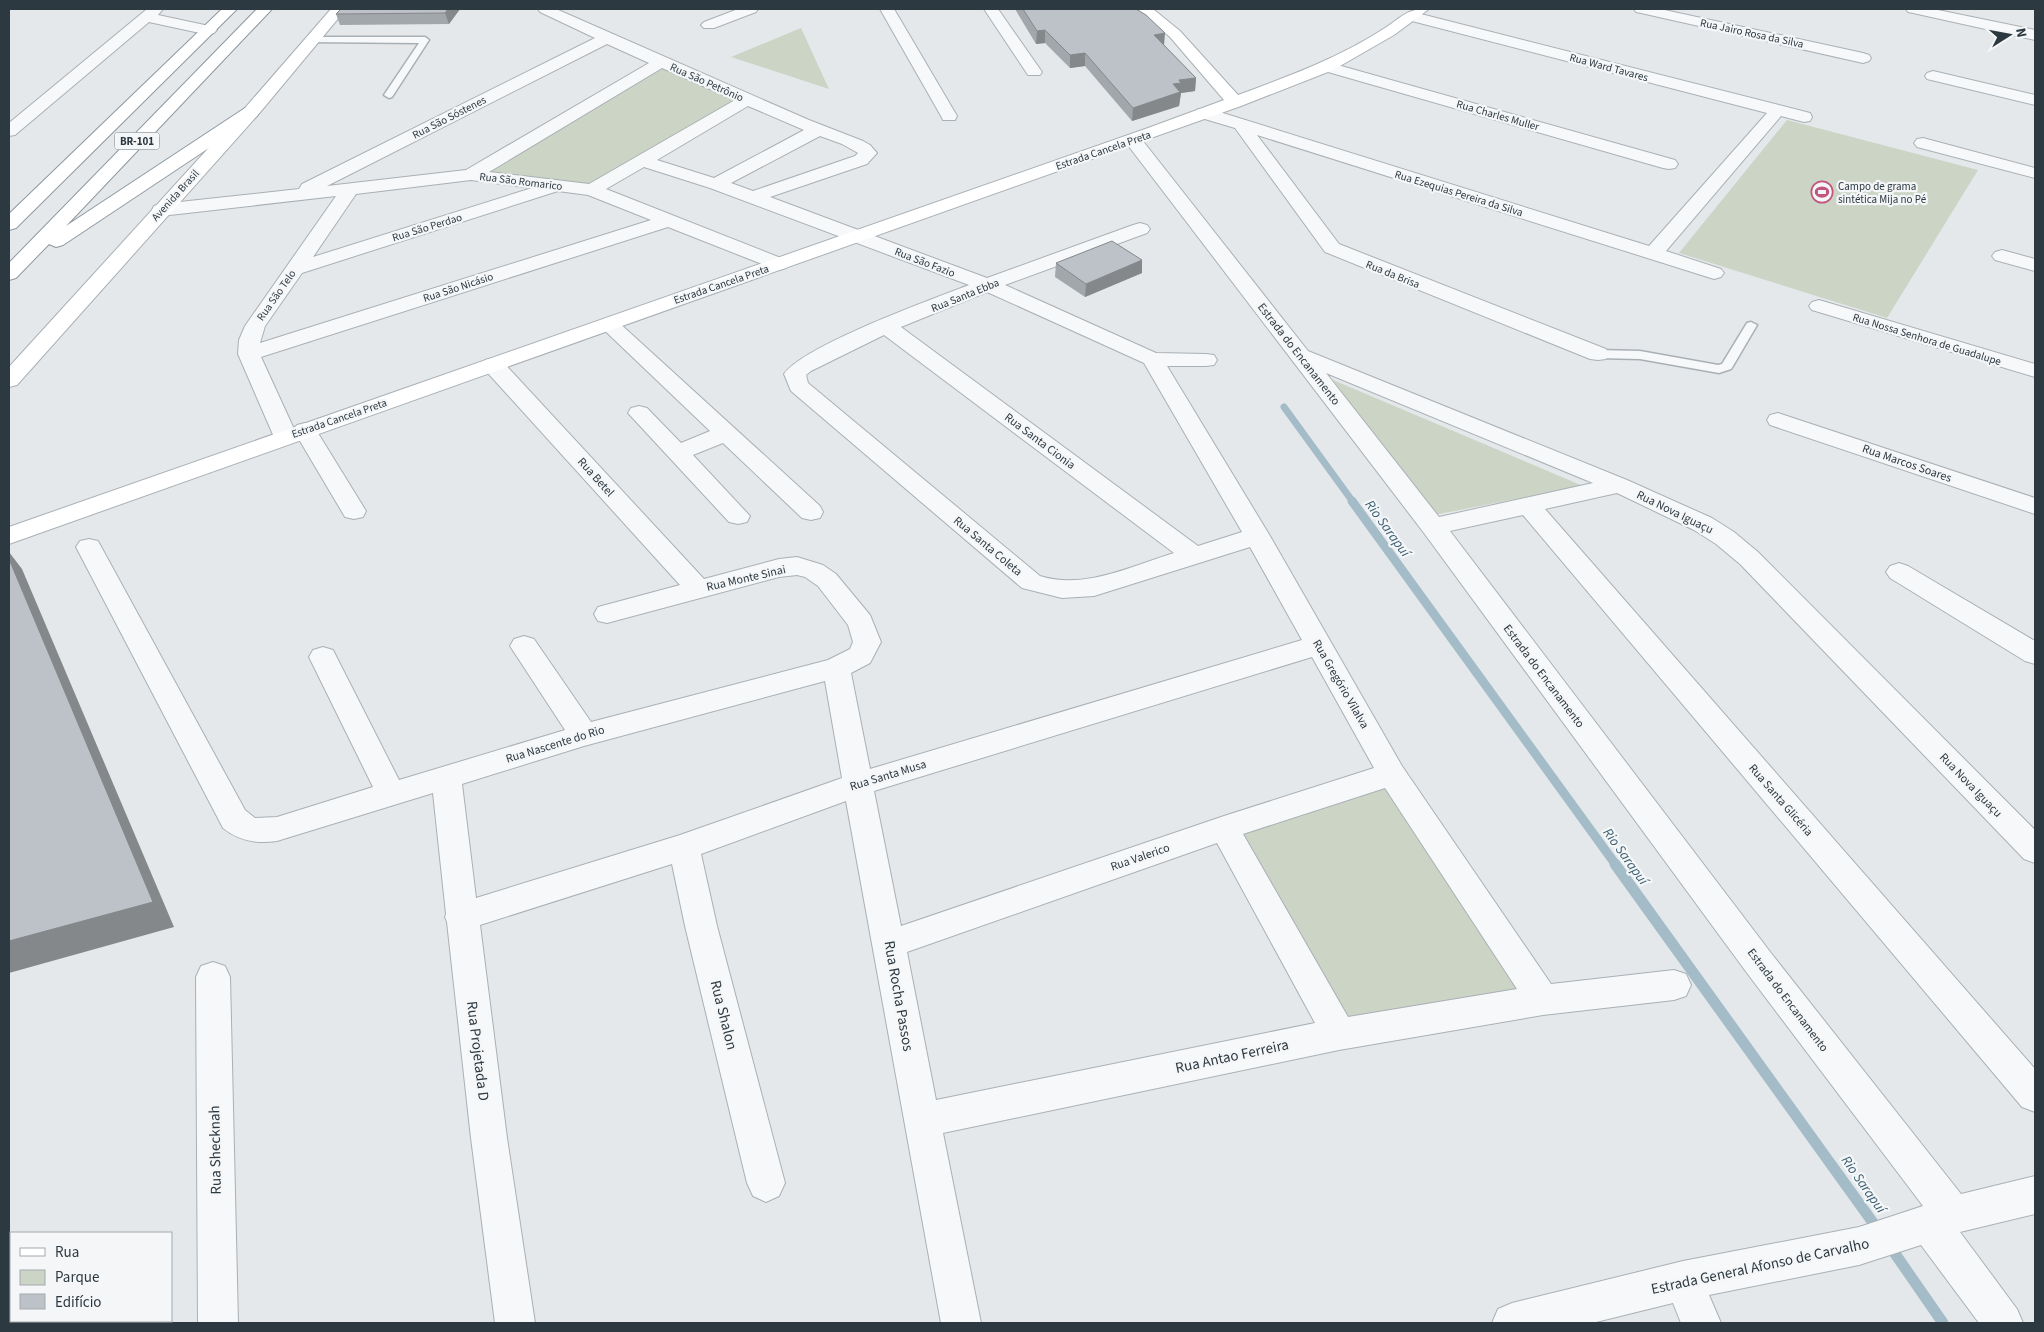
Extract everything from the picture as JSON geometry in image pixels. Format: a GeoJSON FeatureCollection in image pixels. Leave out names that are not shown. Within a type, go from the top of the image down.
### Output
{"type":"FeatureCollection","features":[{"type":"Feature","properties":{"kind":"main road","name":"BR-101"},"geometry":{"type":"LineString","coordinates":[[9,224],[230,9]]}},
{"type":"Feature","properties":{"kind":"main road","name":"BR-101"},"geometry":{"type":"LineString","coordinates":[[11,271],[265,9]]}},
{"type":"Feature","properties":{"kind":"main road","name":"Avenida Brasil"},"geometry":{"type":"LineString","coordinates":[[9,380],[251,112],[339,9]]}},
{"type":"Feature","properties":{"kind":"main road"},"geometry":{"type":"LineString","coordinates":[[1144,9],[1175,34],[1235,102]]}},
{"type":"Feature","properties":{"kind":"main road","name":"Estrada Cancela Preta"},"geometry":{"type":"LineString","coordinates":[[9,536],[1133,140],[1235,102],[1327,67],[1414,11]]}},
{"type":"Feature","properties":{"kind":"main road"},"geometry":{"type":"LineString","coordinates":[[11,271],[251,112]]}},
{"type":"Feature","properties":{"kind":"street","name":"Rua São Petrônio"},"geometry":{"type":"LineString","coordinates":[[545,9],[747,100],[817,130],[863,146],[868,152],[861,160],[753,197]]}},
{"type":"Feature","properties":{"kind":"street"},"geometry":{"type":"LineString","coordinates":[[709,26],[751,9]]}},
{"type":"Feature","properties":{"kind":"street"},"geometry":{"type":"LineString","coordinates":[[887,9],[949,116]]}},
{"type":"Feature","properties":{"kind":"street"},"geometry":{"type":"LineString","coordinates":[[991,9],[1034,72]]}},
{"type":"Feature","properties":{"kind":"street","name":"Rua Jairo Rosa da Silva"},"geometry":{"type":"LineString","coordinates":[[1641,9],[1863,58]]}},
{"type":"Feature","properties":{"kind":"street"},"geometry":{"type":"LineString","coordinates":[[1913,9],[2035,35]]}},
{"type":"Feature","properties":{"kind":"street","name":"Rua Ward Tavares"},"geometry":{"type":"LineString","coordinates":[[1414,11],[1804,117]]}},
{"type":"Feature","properties":{"kind":"street"},"geometry":{"type":"LineString","coordinates":[[13,124],[151,13],[209,30]]}},
{"type":"Feature","properties":{"kind":"street","name":"Rua São Sóstenes"},"geometry":{"type":"LineString","coordinates":[[292,196],[607,38]]}},
{"type":"Feature","properties":{"kind":"street"},"geometry":{"type":"LineString","coordinates":[[471,175],[661,62]]}},
{"type":"Feature","properties":{"kind":"street","name":"Rua Charles Muller"},"geometry":{"type":"LineString","coordinates":[[1327,67],[1669,164]]}},
{"type":"Feature","properties":{"kind":"street"},"geometry":{"type":"LineString","coordinates":[[1933,76],[2035,100]]}},
{"type":"Feature","properties":{"kind":"street"},"geometry":{"type":"LineString","coordinates":[[592,190],[747,100]]}},
{"type":"Feature","properties":{"kind":"street"},"geometry":{"type":"LineString","coordinates":[[1653,254],[1777,111]]}},
{"type":"Feature","properties":{"kind":"street","name":"Rua Ezequias Pereira da Silva"},"geometry":{"type":"LineString","coordinates":[[1204,113],[1714,273]]}},
{"type":"Feature","properties":{"kind":"street","name":"Rua da Brisa"},"geometry":{"type":"LineString","coordinates":[[1240,125],[1324,241],[1332,248],[1598,354]]}},
{"type":"Feature","properties":{"kind":"street"},"geometry":{"type":"LineString","coordinates":[[716,184],[817,130]]}},
{"type":"Feature","properties":{"kind":"street","name":"Estrada do Encanamento"},"geometry":{"type":"LineString","coordinates":[[1133,140],[1434,528],[1759,963],[1931,1222],[2003,1323]]}},
{"type":"Feature","properties":{"kind":"street"},"geometry":{"type":"LineString","coordinates":[[1923,144],[2035,173]]}},
{"type":"Feature","properties":{"kind":"street","name":"Rua São Fazio"},"geometry":{"type":"LineString","coordinates":[[642,161],[753,197],[987,285],[1152,359],[1206,360]]}},
{"type":"Feature","properties":{"kind":"street","name":"Rua São Romarico"},"geometry":{"type":"LineString","coordinates":[[161,210],[471,175],[592,190],[779,264]]}},
{"type":"Feature","properties":{"kind":"street","name":"Rua São Perdao"},"geometry":{"type":"LineString","coordinates":[[294,269],[560,186]]}},
{"type":"Feature","properties":{"kind":"street","name":"Rua São Telo"},"geometry":{"type":"LineString","coordinates":[[249,354],[250,340],[255,326],[349,190]]}},
{"type":"Feature","properties":{"kind":"street","name":"Rua São Nicásio"},"geometry":{"type":"LineString","coordinates":[[249,354],[667,221]]}},
{"type":"Feature","properties":{"kind":"street","name":"Rua Santa Ebba"},"geometry":{"type":"LineString","coordinates":[[796,374],[803,366],[886,326],[987,285],[1140,229]]}},
{"type":"Feature","properties":{"kind":"street"},"geometry":{"type":"LineString","coordinates":[[2002,256],[2035,265]]}},
{"type":"Feature","properties":{"kind":"street","name":"Rua Nossa Senhora de Guadalupe"},"geometry":{"type":"LineString","coordinates":[[1819,306],[2035,371]]}},
{"type":"Feature","properties":{"kind":"street"},"geometry":{"type":"LineString","coordinates":[[609,324],[811,512]]}},
{"type":"Feature","properties":{"kind":"street","name":"Rua Santa Cionia"},"geometry":{"type":"LineString","coordinates":[[886,326],[1195,556]]}},
{"type":"Feature","properties":{"kind":"street"},"geometry":{"type":"LineString","coordinates":[[249,354],[296,434],[354,511]]}},
{"type":"Feature","properties":{"kind":"street","name":"Rua Nova Iguaçu"},"geometry":{"type":"LineString","coordinates":[[1301,355],[1619,485],[1703,524],[1725,538],[1749,558],[2035,850]]}},
{"type":"Feature","properties":{"kind":"street","name":"Rua Gregório Vilalva"},"geometry":{"type":"LineString","coordinates":[[1152,359],[1257,536],[1392,774],[1543,1000]]}},
{"type":"Feature","properties":{"kind":"street","name":"Rua Betel"},"geometry":{"type":"LineString","coordinates":[[493,365],[698,589]]}},
{"type":"Feature","properties":{"kind":"street","name":"Rua Santa Coleta"},"geometry":{"type":"LineString","coordinates":[[796,374],[799,386],[1031,582],[1051,589],[1071,590],[1094,587],[1257,536]]}},
{"type":"Feature","properties":{"kind":"street"},"geometry":{"type":"LineString","coordinates":[[638,413],[738,516]]}},
{"type":"Feature","properties":{"kind":"street","name":"Rua Marcos Soares"},"geometry":{"type":"LineString","coordinates":[[1778,420],[2035,506]]}},
{"type":"Feature","properties":{"kind":"street"},"geometry":{"type":"LineString","coordinates":[[677,453],[726,433]]}},
{"type":"Feature","properties":{"kind":"street"},"geometry":{"type":"LineString","coordinates":[[1434,528],[1619,485]]}},
{"type":"Feature","properties":{"kind":"street","name":"Rua Santa Glicéria"},"geometry":{"type":"LineString","coordinates":[[1528,505],[2035,1094]]}},
{"type":"Feature","properties":{"kind":"street","name":"Rua Nascente do Rio"},"geometry":{"type":"LineString","coordinates":[[89,547],[234,819],[244,828],[258,831],[276,830],[584,735],[836,668]]}},
{"type":"Feature","properties":{"kind":"street","name":"Rua Monte Sinai"},"geometry":{"type":"LineString","coordinates":[[607,614],[779,568],[797,566],[814,571],[827,580],[861,622],[867,642],[860,656],[836,668]]}},
{"type":"Feature","properties":{"kind":"street"},"geometry":{"type":"LineString","coordinates":[[1899,572],[2033,654]]}},
{"type":"Feature","properties":{"kind":"street","name":"Rua Santa Musa"},"geometry":{"type":"LineString","coordinates":[[461,917],[684,847],[858,784],[1318,645]]}},
{"type":"Feature","properties":{"kind":"street"},"geometry":{"type":"LineString","coordinates":[[524,646],[584,735]]}},
{"type":"Feature","properties":{"kind":"street"},"geometry":{"type":"LineString","coordinates":[[323,657],[391,794]]}},
{"type":"Feature","properties":{"kind":"street","name":"Rua Rocha Passos"},"geometry":{"type":"LineString","coordinates":[[836,668],[961,1323]]}},
{"type":"Feature","properties":{"kind":"street","name":"Rua Valerico"},"geometry":{"type":"LineString","coordinates":[[890,944],[1224,828],[1392,774]]}},
{"type":"Feature","properties":{"kind":"street","name":"Rua Projetada D"},"geometry":{"type":"LineString","coordinates":[[446,777],[461,917],[515,1323]]}},
{"type":"Feature","properties":{"kind":"street"},"geometry":{"type":"LineString","coordinates":[[1224,828],[1338,1034]]}},
{"type":"Feature","properties":{"kind":"street","name":"Rua Shalon"},"geometry":{"type":"LineString","coordinates":[[684,847],[701,926],[766,1184]]}},
{"type":"Feature","properties":{"kind":"street","name":"Rua Shecknah"},"geometry":{"type":"LineString","coordinates":[[213,977],[218,1323]]}},
{"type":"Feature","properties":{"kind":"street","name":"Rua Antao Ferreira"},"geometry":{"type":"LineString","coordinates":[[922,1120],[1338,1034],[1543,1000],[1674,985]]}},
{"type":"Feature","properties":{"kind":"street","name":"Estrada General Afonso de Carvalho"},"geometry":{"type":"LineString","coordinates":[[1512,1323],[1683,1281],[1859,1246],[1931,1222],[2035,1195]]}},
{"type":"Feature","properties":{"kind":"street"},"geometry":{"type":"LineString","coordinates":[[1683,1281],[1701,1323]]}},
{"type":"Feature","properties":{"kind":"lane"},"geometry":{"type":"LineString","coordinates":[[312,40],[425,40],[389,94]]}},
{"type":"Feature","properties":{"kind":"lane"},"geometry":{"type":"LineString","coordinates":[[1598,354],[1640,355],[1719,368],[1727,366],[1750,325]]}},
{"type":"Feature","properties":{"kind":"green space"},"geometry":{"type":"Polygon","coordinates":[[[801,28],[829,89],[731,57],[801,28]]]}},
{"type":"Feature","properties":{"kind":"green space"},"geometry":{"type":"Polygon","coordinates":[[[663,68],[742,99],[594,185],[484,171],[663,68]]]}},
{"type":"Feature","properties":{"kind":"green space"},"geometry":{"type":"Polygon","coordinates":[[[1787,120],[1978,170],[1887,318],[1679,253],[1787,120]]]}},
{"type":"Feature","properties":{"kind":"green space"},"geometry":{"type":"Polygon","coordinates":[[[1333,380],[1583,486],[1429,516],[1333,380]]]}},
{"type":"Feature","properties":{"kind":"green space"},"geometry":{"type":"Polygon","coordinates":[[[1392,774],[1543,1000],[1339,1034],[1224,828],[1392,774]]]}},
{"type":"Feature","properties":{"kind":"building"},"geometry":{"type":"Polygon","coordinates":[[[341,9],[448,9],[445,13],[336,14],[341,9]]]}},
{"type":"Feature","properties":{"kind":"building"},"geometry":{"type":"Polygon","coordinates":[[[1023,9],[1136,9],[1146,15],[1165,33],[1154,35],[1196,78],[1179,80],[1181,83],[1173,84],[1180,92],[1133,108],[1085,53],[1070,55],[1045,30],[1037,31],[1023,9]]]}},
{"type":"Feature","properties":{"kind":"building"},"geometry":{"type":"Polygon","coordinates":[[[1112,241],[1142,260],[1086,284],[1056,263],[1112,241]]]}},
{"type":"Feature","properties":{"kind":"building"},"geometry":{"type":"Polygon","coordinates":[[[9,559],[153,902],[9,941],[9,559]]]}},
{"type":"Feature","properties":{"kind":"waterway","name":"Rio Sarapuí"},"geometry":{"type":"LineString","coordinates":[[1284,407],[1353,502]]}},
{"type":"Feature","properties":{"kind":"waterway","name":"Rio Sarapuí"},"geometry":{"type":"LineString","coordinates":[[1352,501],[1616,865]]}},
{"type":"Feature","properties":{"kind":"waterway","name":"Rio Sarapuí"},"geometry":{"type":"LineString","coordinates":[[1615,864],[1879,1231]]}},
{"type":"Feature","properties":{"kind":"waterway","name":"Rio Sarapuí"},"geometry":{"type":"LineString","coordinates":[[1889,1245],[1943,1323]]}},
{"type":"Feature","properties":{"kind":"place","name":"Campo de grama sintética Mija no Pé"},"geometry":{"type":"Point","coordinates":[1822,192]}}]}
